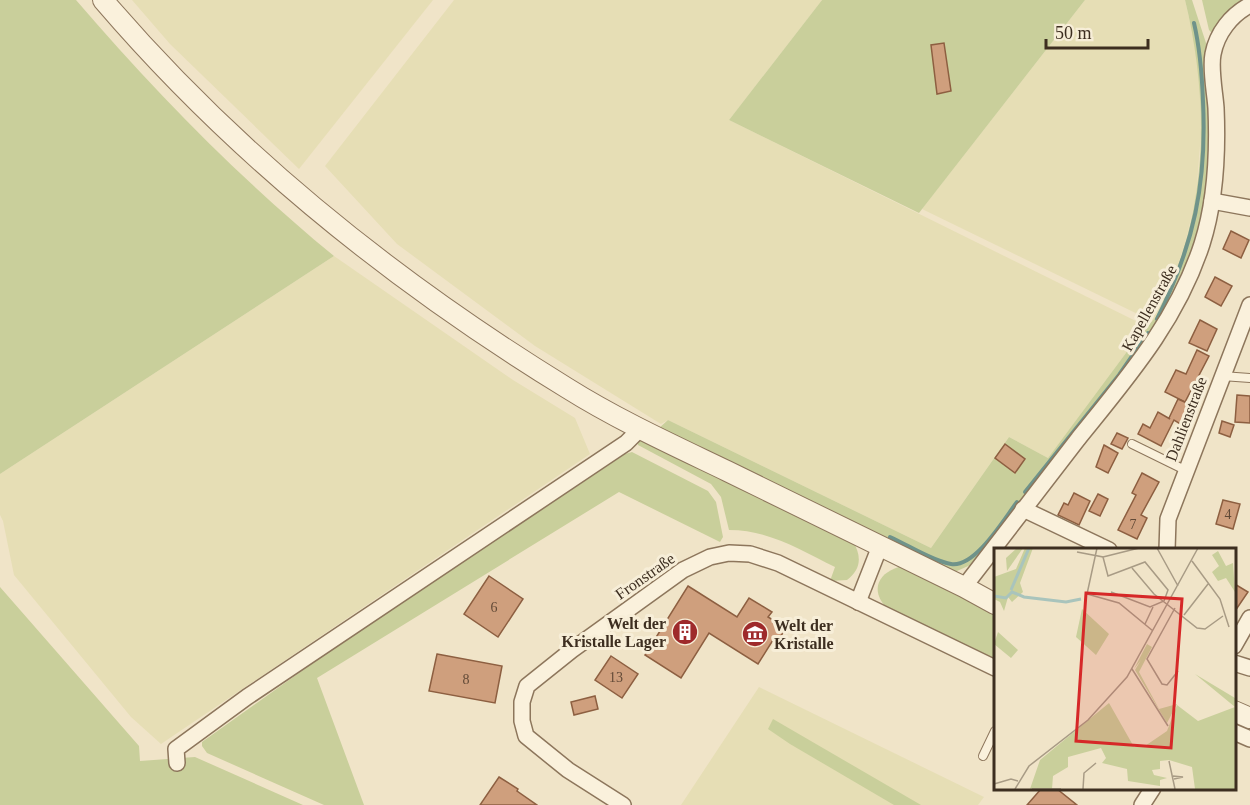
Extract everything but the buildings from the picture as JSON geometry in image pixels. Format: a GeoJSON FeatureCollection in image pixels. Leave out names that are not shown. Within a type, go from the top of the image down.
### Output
{"type":"FeatureCollection","features":[{"type":"Feature","properties":{"kind":"street"},"geometry":{"type":"LineString","coordinates":[[103,0],[186,90],[273,171],[379,259],[455,314],[568,389],[640,429],[994,603]]}},
{"type":"Feature","properties":{"kind":"street","name":"Kapellenstraße"},"geometry":{"type":"LineString","coordinates":[[964,587],[1136,368],[1161,331],[1187,283],[1202,243],[1212,201],[1217,158],[1213,56],[1219,36],[1231,18],[1250,5]]}},
{"type":"Feature","properties":{"kind":"street"},"geometry":{"type":"LineString","coordinates":[[1212,201],[1250,208]]}},
{"type":"Feature","properties":{"kind":"street","name":"Dahlienstraße"},"geometry":{"type":"LineString","coordinates":[[1167,548],[1168,519],[1250,305]]}},
{"type":"Feature","properties":{"kind":"street"},"geometry":{"type":"LineString","coordinates":[[177,763],[176,749],[187,739],[626,443],[640,429]]}},
{"type":"Feature","properties":{"kind":"street"},"geometry":{"type":"LineString","coordinates":[[1023,509],[1105,548]]}},
{"type":"Feature","properties":{"kind":"street"},"geometry":{"type":"LineString","coordinates":[[858,602],[880,546]]}},
{"type":"Feature","properties":{"kind":"street","name":"Fronstraße"},"geometry":{"type":"LineString","coordinates":[[623,805],[568,770],[526,736],[522,721],[522,702],[527,686],[572,650],[683,570],[710,557],[729,553],[750,554],[799,573],[994,668]]}},
{"type":"Feature","properties":{"kind":"street"},"geometry":{"type":"LineString","coordinates":[[1235,643],[1250,618]]}},
{"type":"Feature","properties":{"kind":"street"},"geometry":{"type":"LineString","coordinates":[[1235,664],[1250,668]]}},
{"type":"Feature","properties":{"kind":"street"},"geometry":{"type":"LineString","coordinates":[[1235,712],[1250,718]]}},
{"type":"Feature","properties":{"kind":"street"},"geometry":{"type":"LineString","coordinates":[[1235,733],[1250,739]]}},
{"type":"Feature","properties":{"kind":"street"},"geometry":{"type":"LineString","coordinates":[[1142,805],[1152,790]]}},
{"type":"Feature","properties":{"kind":"lane"},"geometry":{"type":"LineString","coordinates":[[1222,376],[1250,378]]}},
{"type":"Feature","properties":{"kind":"lane"},"geometry":{"type":"LineString","coordinates":[[1132,444],[1185,470]]}},
{"type":"Feature","properties":{"kind":"lane"},"geometry":{"type":"LineString","coordinates":[[984,756],[994,733]]}},
{"type":"Feature","properties":{"kind":"shaded area"},"geometry":{"type":"Polygon","coordinates":[[[132,0],[433,0],[299,169],[170,44],[132,0]]]}},
{"type":"Feature","properties":{"kind":"shaded area"},"geometry":{"type":"Polygon","coordinates":[[[454,0],[822,0],[729,120],[1146,326],[1048,458],[1009,437],[931,548],[668,420],[661,424],[535,346],[397,244],[325,166],[454,0]]]}},
{"type":"Feature","properties":{"kind":"shaded area"},"geometry":{"type":"Polygon","coordinates":[[[1085,0],[1185,0],[1194,39],[1200,86],[1201,133],[1196,197],[1185,244],[1173,280],[1154,322],[922,209],[1085,0]]]}},
{"type":"Feature","properties":{"kind":"shaded area"},"geometry":{"type":"Polygon","coordinates":[[[334,256],[513,380],[575,418],[590,454],[161,744],[131,717],[14,575],[0,515],[0,474],[334,256]]]}},
{"type":"Feature","properties":{"kind":"shaded area"},"geometry":{"type":"Polygon","coordinates":[[[759,687],[984,797],[978,805],[681,805],[759,687]]]}},
{"type":"Feature","properties":{"kind":"green space"},"geometry":{"type":"Polygon","coordinates":[[[0,0],[76,0],[199,134],[265,197],[334,256],[0,474],[0,0]]]}},
{"type":"Feature","properties":{"kind":"green space"},"geometry":{"type":"Polygon","coordinates":[[[822,0],[1085,0],[919,213],[729,120],[822,0]]]}},
{"type":"Feature","properties":{"kind":"green space"},"geometry":{"type":"Polygon","coordinates":[[[1185,0],[1192,0],[1206,43],[1211,97],[1207,192],[1200,228],[1190,261],[1156,332],[975,563],[957,571],[947,571],[658,429],[668,420],[931,548],[1009,437],[1048,458],[1157,314],[1182,254],[1192,218],[1201,146],[1198,72],[1185,0]]]}},
{"type":"Feature","properties":{"kind":"green space"},"geometry":{"type":"Polygon","coordinates":[[[1202,0],[1240,0],[1241,2],[1218,22],[1212,33],[1209,30],[1202,0]]]}},
{"type":"Feature","properties":{"kind":"green space"},"geometry":{"type":"Polygon","coordinates":[[[641,440],[853,541],[859,557],[855,572],[847,580],[830,581],[835,567],[771,537],[758,533],[729,530],[721,497],[711,484],[638,445],[641,440]]]}},
{"type":"Feature","properties":{"kind":"green space"},"geometry":{"type":"Polygon","coordinates":[[[632,452],[708,491],[716,502],[723,537],[720,542],[619,492],[317,678],[364,805],[324,805],[207,753],[202,746],[202,742],[324,655],[625,454],[632,452]]]}},
{"type":"Feature","properties":{"kind":"green space"},"geometry":{"type":"Polygon","coordinates":[[[903,566],[994,611],[994,659],[888,609],[879,595],[879,582],[888,572],[903,566]]]}},
{"type":"Feature","properties":{"kind":"green space"},"geometry":{"type":"Polygon","coordinates":[[[0,587],[139,746],[140,761],[195,757],[303,805],[0,805],[0,587]]]}},
{"type":"Feature","properties":{"kind":"green space"},"geometry":{"type":"Polygon","coordinates":[[[773,719],[921,805],[894,805],[768,729],[773,719]]]}},
{"type":"Feature","properties":{"kind":"waterway"},"geometry":{"type":"LineString","coordinates":[[1157,319],[1170,292],[1189,239],[1200,186],[1204,131],[1203,101],[1194,23]]}},
{"type":"Feature","properties":{"kind":"waterway"},"geometry":{"type":"LineString","coordinates":[[1025,492],[1119,375],[1148,333]]}},
{"type":"Feature","properties":{"kind":"waterway"},"geometry":{"type":"LineString","coordinates":[[890,537],[936,560],[951,564],[960,563],[979,551],[1017,502]]}},
{"type":"Feature","properties":{"kind":"place","name":"Welt der Kristalle Lager"},"geometry":{"type":"Point","coordinates":[685,632]}},
{"type":"Feature","properties":{"kind":"place","name":"Welt der Kristalle"},"geometry":{"type":"Point","coordinates":[755,634]}}]}
